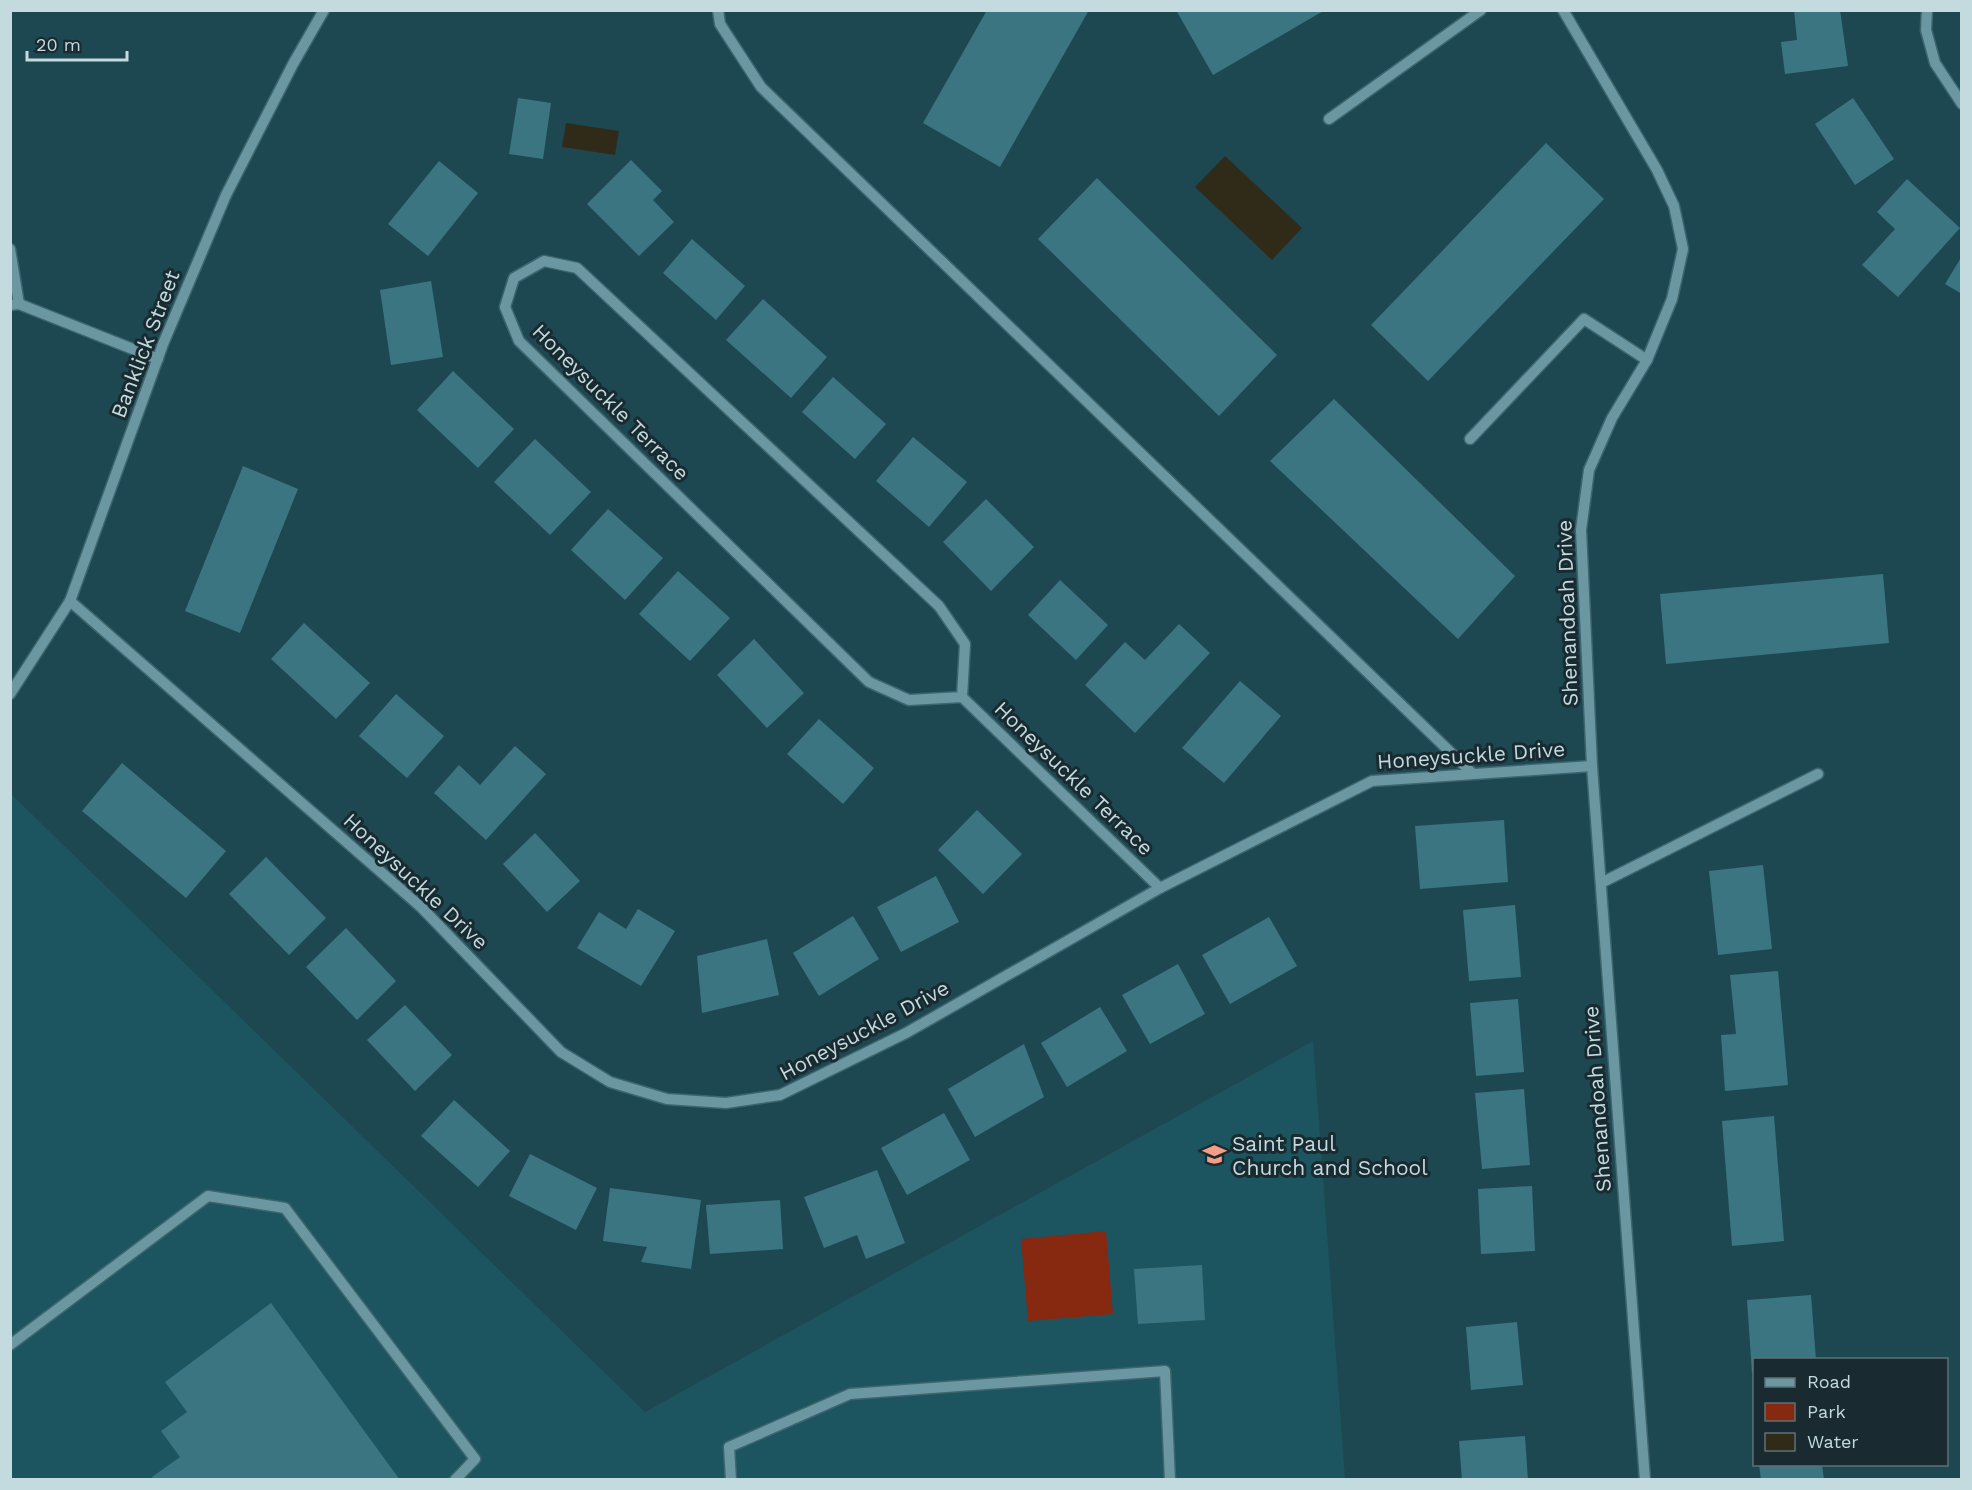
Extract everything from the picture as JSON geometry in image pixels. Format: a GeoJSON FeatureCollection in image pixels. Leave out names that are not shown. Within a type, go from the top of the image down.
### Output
{"type":"FeatureCollection","features":[{"type":"Feature","properties":{"kind":"street","name":"Banklick Street"},"geometry":{"type":"LineString","coordinates":[[10,694],[70,601],[158,359],[226,195],[292,64],[324,10]]}},
{"type":"Feature","properties":{"kind":"street"},"geometry":{"type":"LineString","coordinates":[[718,10],[720,24],[761,87],[1472,773]]}},
{"type":"Feature","properties":{"kind":"street"},"geometry":{"type":"LineString","coordinates":[[1329,119],[1481,10]]}},
{"type":"Feature","properties":{"kind":"street","name":"Shenandoah Drive"},"geometry":{"type":"LineString","coordinates":[[1563,10],[1657,170],[1674,206],[1683,249],[1672,299],[1647,360],[1612,418],[1589,470],[1581,530],[1592,766],[1645,1479]]}},
{"type":"Feature","properties":{"kind":"street"},"geometry":{"type":"LineString","coordinates":[[1927,10],[1926,30],[1935,63],[1962,104]]}},
{"type":"Feature","properties":{"kind":"street"},"geometry":{"type":"LineString","coordinates":[[10,249],[15,304],[158,359]]}},
{"type":"Feature","properties":{"kind":"street","name":"Honeysuckle Terrace"},"geometry":{"type":"LineString","coordinates":[[962,697],[964,644],[939,606],[905,573],[577,268],[544,261],[514,278],[505,307],[519,341],[869,682],[909,700],[962,697],[1160,888]]}},
{"type":"Feature","properties":{"kind":"street"},"geometry":{"type":"LineString","coordinates":[[1470,439],[1584,319],[1647,360]]}},
{"type":"Feature","properties":{"kind":"street","name":"Honeysuckle Drive"},"geometry":{"type":"LineString","coordinates":[[70,601],[421,907],[561,1052],[610,1082],[667,1099],[726,1103],[780,1095],[906,1033],[1160,888],[1372,781],[1592,766]]}},
{"type":"Feature","properties":{"kind":"street"},"geometry":{"type":"LineString","coordinates":[[1601,883],[1818,774]]}},
{"type":"Feature","properties":{"kind":"street"},"geometry":{"type":"LineString","coordinates":[[10,1345],[208,1196],[285,1208],[475,1459],[455,1479]]}},
{"type":"Feature","properties":{"kind":"street"},"geometry":{"type":"LineString","coordinates":[[731,1479],[729,1447],[850,1394],[1165,1371],[1170,1479]]}},
{"type":"Feature","properties":{"kind":"shaded area"},"geometry":{"type":"Polygon","coordinates":[[[10,793],[645,1412],[1313,1041],[1345,1479],[11,1479],[10,793]]]}},
{"type":"Feature","properties":{"kind":"green space"},"geometry":{"type":"Polygon","coordinates":[[[1106,1231],[1113,1314],[1028,1321],[1021,1239],[1106,1231]]]}},
{"type":"Feature","properties":{"kind":"water"},"geometry":{"type":"Polygon","coordinates":[[[566,123],[619,131],[615,155],[562,147],[566,123]]]}},
{"type":"Feature","properties":{"kind":"water"},"geometry":{"type":"Polygon","coordinates":[[[1225,156],[1302,228],[1272,260],[1195,187],[1225,156]]]}},
{"type":"Feature","properties":{"kind":"building"},"geometry":{"type":"Polygon","coordinates":[[[987,10],[1089,10],[1000,167],[923,123],[987,10]]]}},
{"type":"Feature","properties":{"kind":"building"},"geometry":{"type":"Polygon","coordinates":[[[1176,10],[1325,10],[1213,75],[1176,10]]]}},
{"type":"Feature","properties":{"kind":"building"},"geometry":{"type":"Polygon","coordinates":[[[1794,10],[1840,10],[1848,66],[1785,74],[1781,42],[1797,40],[1794,10]]]}},
{"type":"Feature","properties":{"kind":"building"},"geometry":{"type":"Polygon","coordinates":[[[518,98],[551,103],[543,159],[509,154],[518,98]]]}},
{"type":"Feature","properties":{"kind":"building"},"geometry":{"type":"Polygon","coordinates":[[[1853,98],[1894,159],[1855,185],[1815,124],[1853,98]]]}},
{"type":"Feature","properties":{"kind":"building"},"geometry":{"type":"Polygon","coordinates":[[[1546,143],[1604,199],[1428,381],[1371,325],[1546,143]]]}},
{"type":"Feature","properties":{"kind":"building"},"geometry":{"type":"Polygon","coordinates":[[[631,160],[662,191],[653,200],[674,222],[639,256],[587,204],[631,160]]]}},
{"type":"Feature","properties":{"kind":"building"},"geometry":{"type":"Polygon","coordinates":[[[439,161],[478,193],[428,256],[388,224],[439,161]]]}},
{"type":"Feature","properties":{"kind":"building"},"geometry":{"type":"Polygon","coordinates":[[[1097,178],[1277,355],[1219,416],[1038,239],[1097,178]]]}},
{"type":"Feature","properties":{"kind":"building"},"geometry":{"type":"Polygon","coordinates":[[[1907,179],[1960,228],[1898,297],[1862,265],[1895,229],[1877,212],[1907,179]]]}},
{"type":"Feature","properties":{"kind":"building"},"geometry":{"type":"Polygon","coordinates":[[[692,239],[745,286],[716,320],[663,273],[692,239]]]}},
{"type":"Feature","properties":{"kind":"building"},"geometry":{"type":"Polygon","coordinates":[[[1962,256],[1962,294],[1945,284],[1962,256]]]}},
{"type":"Feature","properties":{"kind":"building"},"geometry":{"type":"Polygon","coordinates":[[[431,281],[443,357],[391,365],[380,290],[431,281]]]}},
{"type":"Feature","properties":{"kind":"building"},"geometry":{"type":"Polygon","coordinates":[[[763,299],[827,357],[791,398],[726,340],[763,299]]]}},
{"type":"Feature","properties":{"kind":"building"},"geometry":{"type":"Polygon","coordinates":[[[453,371],[514,429],[478,468],[417,410],[453,371]]]}},
{"type":"Feature","properties":{"kind":"building"},"geometry":{"type":"Polygon","coordinates":[[[833,377],[886,424],[855,459],[802,412],[833,377]]]}},
{"type":"Feature","properties":{"kind":"building"},"geometry":{"type":"Polygon","coordinates":[[[1334,399],[1515,576],[1458,639],[1270,461],[1334,399]]]}},
{"type":"Feature","properties":{"kind":"building"},"geometry":{"type":"Polygon","coordinates":[[[913,437],[967,482],[929,527],[876,481],[913,437]]]}},
{"type":"Feature","properties":{"kind":"building"},"geometry":{"type":"Polygon","coordinates":[[[535,439],[591,492],[550,535],[494,482],[535,439]]]}},
{"type":"Feature","properties":{"kind":"building"},"geometry":{"type":"Polygon","coordinates":[[[243,466],[298,489],[240,633],[185,611],[243,466]]]}},
{"type":"Feature","properties":{"kind":"building"},"geometry":{"type":"Polygon","coordinates":[[[986,499],[1034,547],[991,591],[943,542],[986,499]]]}},
{"type":"Feature","properties":{"kind":"building"},"geometry":{"type":"Polygon","coordinates":[[[608,509],[663,558],[625,600],[571,550],[608,509]]]}},
{"type":"Feature","properties":{"kind":"building"},"geometry":{"type":"Polygon","coordinates":[[[678,571],[730,618],[690,661],[639,614],[678,571]]]}},
{"type":"Feature","properties":{"kind":"building"},"geometry":{"type":"Polygon","coordinates":[[[1883,574],[1889,643],[1666,664],[1660,594],[1883,574]]]}},
{"type":"Feature","properties":{"kind":"building"},"geometry":{"type":"Polygon","coordinates":[[[1060,580],[1108,625],[1076,660],[1028,615],[1060,580]]]}},
{"type":"Feature","properties":{"kind":"building"},"geometry":{"type":"Polygon","coordinates":[[[304,623],[370,683],[336,719],[271,659],[304,623]]]}},
{"type":"Feature","properties":{"kind":"building"},"geometry":{"type":"Polygon","coordinates":[[[1179,624],[1210,653],[1135,733],[1085,685],[1125,642],[1145,660],[1179,624]]]}},
{"type":"Feature","properties":{"kind":"building"},"geometry":{"type":"Polygon","coordinates":[[[754,639],[804,693],[767,728],[717,675],[754,639]]]}},
{"type":"Feature","properties":{"kind":"building"},"geometry":{"type":"Polygon","coordinates":[[[1240,681],[1281,716],[1224,783],[1182,748],[1240,681]]]}},
{"type":"Feature","properties":{"kind":"building"},"geometry":{"type":"Polygon","coordinates":[[[396,694],[444,736],[407,778],[359,736],[396,694]]]}},
{"type":"Feature","properties":{"kind":"building"},"geometry":{"type":"Polygon","coordinates":[[[819,719],[874,768],[843,804],[787,754],[819,719]]]}},
{"type":"Feature","properties":{"kind":"building"},"geometry":{"type":"Polygon","coordinates":[[[515,746],[546,774],[486,840],[434,793],[459,765],[480,785],[515,746]]]}},
{"type":"Feature","properties":{"kind":"building"},"geometry":{"type":"Polygon","coordinates":[[[122,763],[226,851],[186,898],[82,811],[122,763]]]}},
{"type":"Feature","properties":{"kind":"building"},"geometry":{"type":"Polygon","coordinates":[[[977,810],[1022,854],[983,894],[938,850],[977,810]]]}},
{"type":"Feature","properties":{"kind":"building"},"geometry":{"type":"Polygon","coordinates":[[[1504,820],[1508,882],[1420,889],[1415,826],[1504,820]]]}},
{"type":"Feature","properties":{"kind":"building"},"geometry":{"type":"Polygon","coordinates":[[[535,833],[580,881],[547,912],[503,864],[535,833]]]}},
{"type":"Feature","properties":{"kind":"building"},"geometry":{"type":"Polygon","coordinates":[[[266,857],[326,918],[289,955],[229,894],[266,857]]]}},
{"type":"Feature","properties":{"kind":"building"},"geometry":{"type":"Polygon","coordinates":[[[1763,865],[1772,949],[1718,955],[1709,871],[1763,865]]]}},
{"type":"Feature","properties":{"kind":"building"},"geometry":{"type":"Polygon","coordinates":[[[936,876],[959,922],[901,952],[877,907],[936,876]]]}},
{"type":"Feature","properties":{"kind":"building"},"geometry":{"type":"Polygon","coordinates":[[[1515,905],[1521,977],[1469,981],[1463,910],[1515,905]]]}},
{"type":"Feature","properties":{"kind":"building"},"geometry":{"type":"Polygon","coordinates":[[[638,909],[675,931],[641,986],[577,948],[599,912],[626,929],[638,909]]]}},
{"type":"Feature","properties":{"kind":"building"},"geometry":{"type":"Polygon","coordinates":[[[853,916],[879,959],[819,996],[793,953],[853,916]]]}},
{"type":"Feature","properties":{"kind":"building"},"geometry":{"type":"Polygon","coordinates":[[[1269,917],[1297,966],[1230,1004],[1202,955],[1269,917]]]}},
{"type":"Feature","properties":{"kind":"building"},"geometry":{"type":"Polygon","coordinates":[[[346,928],[396,981],[357,1020],[306,967],[346,928]]]}},
{"type":"Feature","properties":{"kind":"building"},"geometry":{"type":"Polygon","coordinates":[[[767,939],[779,995],[702,1013],[697,956],[767,939]]]}},
{"type":"Feature","properties":{"kind":"building"},"geometry":{"type":"Polygon","coordinates":[[[1178,964],[1205,1014],[1150,1044],[1122,995],[1178,964]]]}},
{"type":"Feature","properties":{"kind":"building"},"geometry":{"type":"Polygon","coordinates":[[[1778,971],[1788,1085],[1725,1091],[1721,1035],[1736,1034],[1730,975],[1778,971]]]}},
{"type":"Feature","properties":{"kind":"building"},"geometry":{"type":"Polygon","coordinates":[[[1518,999],[1524,1072],[1476,1076],[1470,1003],[1518,999]]]}},
{"type":"Feature","properties":{"kind":"building"},"geometry":{"type":"Polygon","coordinates":[[[405,1005],[452,1055],[415,1091],[367,1040],[405,1005]]]}},
{"type":"Feature","properties":{"kind":"building"},"geometry":{"type":"Polygon","coordinates":[[[1100,1007],[1127,1051],[1067,1087],[1041,1043],[1100,1007]]]}},
{"type":"Feature","properties":{"kind":"building"},"geometry":{"type":"Polygon","coordinates":[[[1024,1044],[1044,1097],[975,1137],[948,1089],[1024,1044]]]}},
{"type":"Feature","properties":{"kind":"building"},"geometry":{"type":"Polygon","coordinates":[[[1524,1089],[1530,1165],[1482,1169],[1475,1093],[1524,1089]]]}},
{"type":"Feature","properties":{"kind":"building"},"geometry":{"type":"Polygon","coordinates":[[[454,1100],[510,1151],[478,1187],[421,1136],[454,1100]]]}},
{"type":"Feature","properties":{"kind":"building"},"geometry":{"type":"Polygon","coordinates":[[[944,1113],[970,1160],[907,1195],[881,1148],[944,1113]]]}},
{"type":"Feature","properties":{"kind":"building"},"geometry":{"type":"Polygon","coordinates":[[[1774,1116],[1784,1241],[1732,1246],[1722,1121],[1774,1116]]]}},
{"type":"Feature","properties":{"kind":"building"},"geometry":{"type":"Polygon","coordinates":[[[530,1154],[597,1188],[576,1230],[509,1196],[530,1154]]]}},
{"type":"Feature","properties":{"kind":"building"},"geometry":{"type":"Polygon","coordinates":[[[877,1170],[905,1243],[866,1259],[857,1235],[824,1248],[804,1197],[877,1170]]]}},
{"type":"Feature","properties":{"kind":"building"},"geometry":{"type":"Polygon","coordinates":[[[1532,1186],[1535,1251],[1481,1254],[1478,1189],[1532,1186]]]}},
{"type":"Feature","properties":{"kind":"building"},"geometry":{"type":"Polygon","coordinates":[[[610,1188],[701,1200],[691,1269],[641,1262],[647,1247],[603,1241],[610,1188]]]}},
{"type":"Feature","properties":{"kind":"building"},"geometry":{"type":"Polygon","coordinates":[[[780,1200],[783,1249],[710,1254],[706,1205],[780,1200]]]}},
{"type":"Feature","properties":{"kind":"building"},"geometry":{"type":"Polygon","coordinates":[[[1202,1265],[1205,1320],[1138,1324],[1134,1269],[1202,1265]]]}},
{"type":"Feature","properties":{"kind":"building"},"geometry":{"type":"Polygon","coordinates":[[[1811,1295],[1816,1358],[1753,1358],[1752,1373],[1747,1300],[1811,1295]]]}},
{"type":"Feature","properties":{"kind":"building"},"geometry":{"type":"Polygon","coordinates":[[[271,1303],[400,1480],[154,1480],[152,1477],[180,1457],[161,1431],[187,1412],[165,1382],[271,1303]]]}},
{"type":"Feature","properties":{"kind":"building"},"geometry":{"type":"Polygon","coordinates":[[[1517,1322],[1523,1385],[1471,1390],[1466,1327],[1517,1322]]]}},
{"type":"Feature","properties":{"kind":"building"},"geometry":{"type":"Polygon","coordinates":[[[1525,1436],[1528,1480],[1462,1480],[1459,1441],[1525,1436]]]}},
{"type":"Feature","properties":{"kind":"building"},"geometry":{"type":"Polygon","coordinates":[[[1759,1466],[1822,1466],[1824,1480],[1761,1480],[1759,1466]]]}},
{"type":"Feature","properties":{"kind":"place","name":"Saint Paul Church and School"},"geometry":{"type":"Point","coordinates":[1214,1155]}}]}
